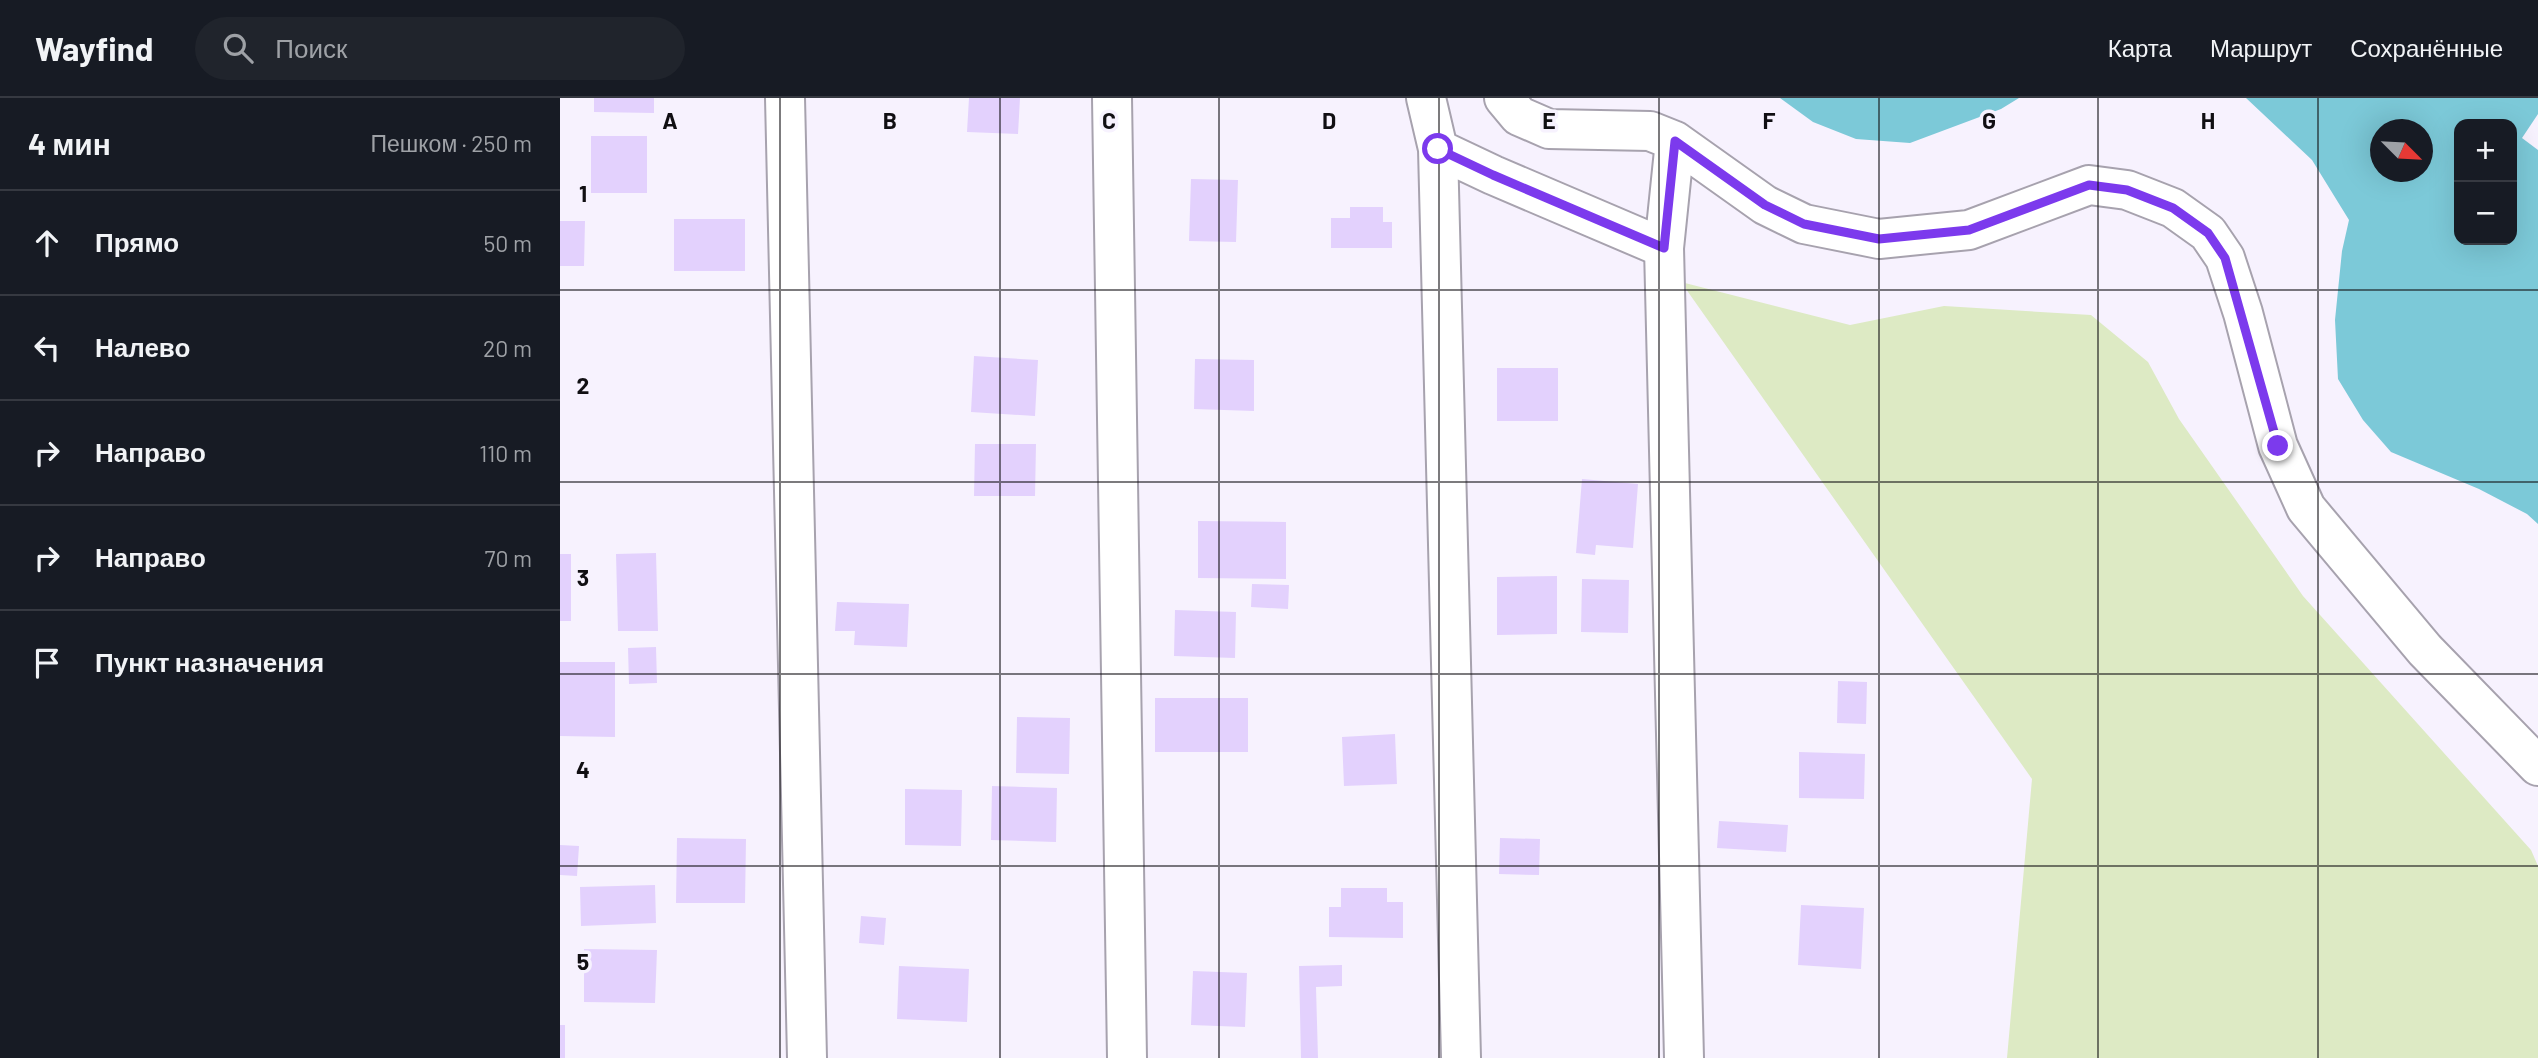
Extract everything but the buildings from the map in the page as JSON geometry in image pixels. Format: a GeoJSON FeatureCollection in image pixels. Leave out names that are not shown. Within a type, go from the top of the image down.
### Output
{"type":"FeatureCollection","features":[{"type":"Feature","properties":{"kind":"street"},"geometry":{"type":"LineString","coordinates":[[785,98],[807,1058]]}},
{"type":"Feature","properties":{"kind":"street"},"geometry":{"type":"LineString","coordinates":[[1112,98],[1127,1058]]}},
{"type":"Feature","properties":{"kind":"street"},"geometry":{"type":"LineString","coordinates":[[1426,98],[1438,149],[1461,1058]]}},
{"type":"Feature","properties":{"kind":"street"},"geometry":{"type":"LineString","coordinates":[[1504,98],[1519,116],[1549,129],[1650,131],[1675,141],[1765,205],[1804,224],[1879,239],[1969,230],[2089,185],[2127,190],[2173,208],[2208,233],[2225,258],[2278,446],[2305,508],[2425,650],[2538,766]]}},
{"type":"Feature","properties":{"kind":"street"},"geometry":{"type":"LineString","coordinates":[[1675,141],[1664,248],[1684,1058]]}},
{"type":"Feature","properties":{"kind":"street"},"geometry":{"type":"LineString","coordinates":[[1438,149],[1664,248]]}},
{"type":"Feature","properties":{"kind":"green space"},"geometry":{"type":"Polygon","coordinates":[[[1681,282],[1850,325],[1944,306],[2091,315],[2148,362],[2179,419],[2303,596],[2531,850],[2538,866],[2538,1058],[2007,1058],[2032,779],[1681,282]]]}},
{"type":"Feature","properties":{"kind":"water"},"geometry":{"type":"Polygon","coordinates":[[[1780,98],[2019,98],[2001,109],[1910,143],[1856,139],[1813,122],[1780,98]]]}},
{"type":"Feature","properties":{"kind":"water"},"geometry":{"type":"Polygon","coordinates":[[[2246,98],[2538,98],[2538,114],[2522,138],[2538,150],[2538,524],[2527,514],[2479,489],[2391,452],[2363,420],[2338,379],[2335,320],[2342,251],[2349,220],[2312,160],[2246,98]]]}},
{"type":"Feature","properties":{"kind":"route"},"geometry":{"type":"LineString","coordinates":[[1438,149],[1664,248],[1675,141],[1765,205],[1804,224],[1879,239],[1969,230],[2089,185],[2127,190],[2173,208],[2208,233],[2225,258],[2243,313],[2278,446]]}}]}
